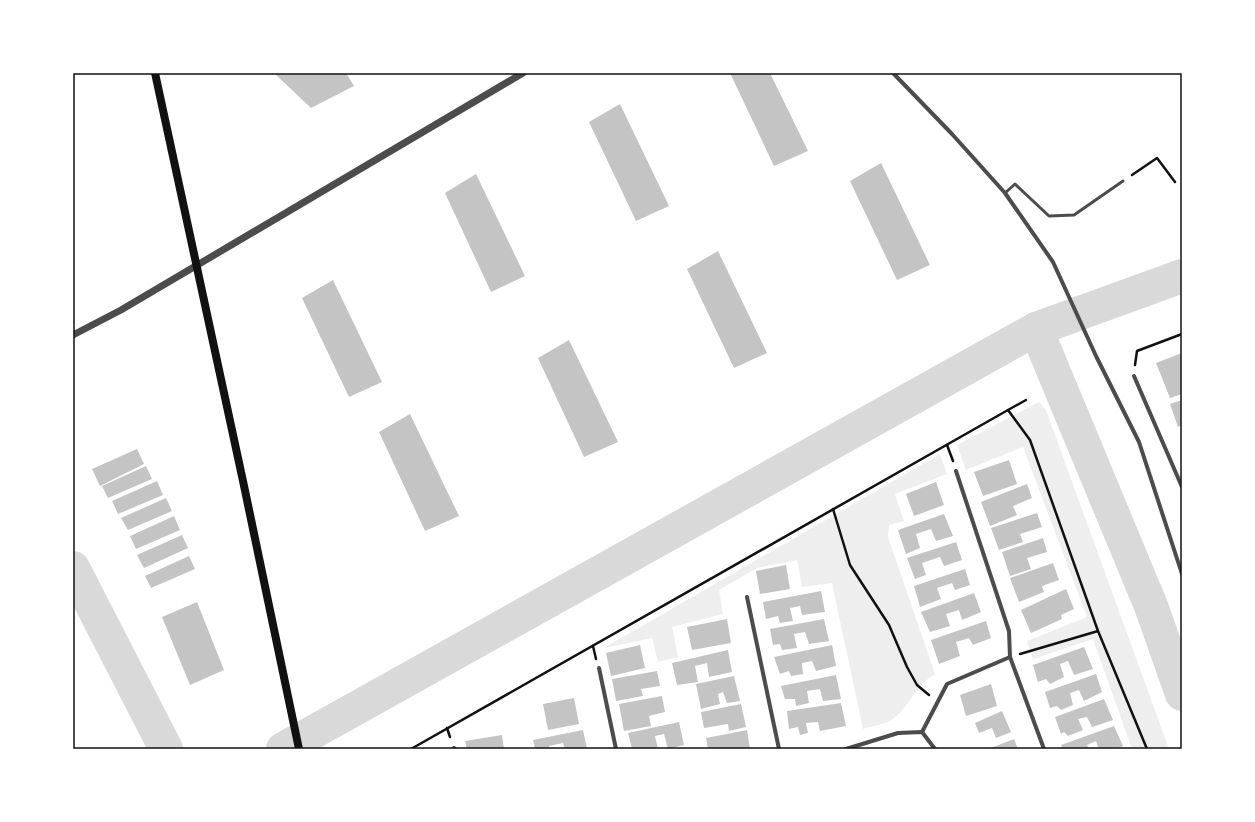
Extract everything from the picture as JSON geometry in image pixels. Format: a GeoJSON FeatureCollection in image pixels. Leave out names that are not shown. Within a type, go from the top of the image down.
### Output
{"type":"FeatureCollection","features":[{"type":"Feature","properties":{"kind":"main road"},"geometry":{"type":"LineString","coordinates":[[155,73],[300,749]]}},
{"type":"Feature","properties":{"kind":"street"},"geometry":{"type":"LineString","coordinates":[[73,335],[121,310],[523,73]]}},
{"type":"Feature","properties":{"kind":"street"},"geometry":{"type":"LineString","coordinates":[[893,73],[952,134],[1005,193],[1053,262],[1096,356],[1139,442],[1182,574]]}},
{"type":"Feature","properties":{"kind":"street"},"geometry":{"type":"LineString","coordinates":[[1134,376],[1182,487]]}},
{"type":"Feature","properties":{"kind":"street"},"geometry":{"type":"LineString","coordinates":[[956,471],[1009,631],[1010,657],[1044,749]]}},
{"type":"Feature","properties":{"kind":"street"},"geometry":{"type":"LineString","coordinates":[[747,597],[779,749]]}},
{"type":"Feature","properties":{"kind":"street"},"geometry":{"type":"LineString","coordinates":[[922,732],[947,684],[1010,657]]}},
{"type":"Feature","properties":{"kind":"street"},"geometry":{"type":"LineString","coordinates":[[599,668],[616,749]]}},
{"type":"Feature","properties":{"kind":"street"},"geometry":{"type":"LineString","coordinates":[[846,749],[898,733],[922,732]]}},
{"type":"Feature","properties":{"kind":"street"},"geometry":{"type":"LineString","coordinates":[[922,732],[934,749]]}},
{"type":"Feature","properties":{"kind":"lane"},"geometry":{"type":"LineString","coordinates":[[1005,193],[1015,184],[1049,216],[1074,215],[1123,181]]}},
{"type":"Feature","properties":{"kind":"path"},"geometry":{"type":"LineString","coordinates":[[1123,181],[1157,158],[1175,182]]}},
{"type":"Feature","properties":{"kind":"path"},"geometry":{"type":"LineString","coordinates":[[1134,376],[1137,351],[1182,334]]}},
{"type":"Feature","properties":{"kind":"path"},"geometry":{"type":"LineString","coordinates":[[411,749],[1026,400]]}},
{"type":"Feature","properties":{"kind":"path"},"geometry":{"type":"LineString","coordinates":[[1008,410],[1030,440],[1098,631],[1147,749]]}},
{"type":"Feature","properties":{"kind":"path"},"geometry":{"type":"LineString","coordinates":[[947,445],[956,471]]}},
{"type":"Feature","properties":{"kind":"path"},"geometry":{"type":"LineString","coordinates":[[833,509],[850,565],[889,626],[907,667],[917,685],[938,702]]}},
{"type":"Feature","properties":{"kind":"path"},"geometry":{"type":"LineString","coordinates":[[1010,657],[1098,631]]}},
{"type":"Feature","properties":{"kind":"shaded area"},"geometry":{"type":"Polygon","coordinates":[[[1039,402],[1046,410],[1169,749],[1132,749],[1093,639],[1033,659],[1027,641],[1087,617],[1023,447],[966,470],[957,445],[1039,402]]]}},
{"type":"Feature","properties":{"kind":"shaded area"},"geometry":{"type":"Polygon","coordinates":[[[940,454],[947,474],[895,494],[904,521],[889,525],[888,537],[935,674],[922,684],[897,716],[890,721],[863,729],[832,583],[802,587],[797,560],[757,568],[719,590],[723,614],[672,627],[678,657],[658,662],[652,638],[604,648],[940,454]]]}},
{"type":"Feature","properties":{"kind":"building"},"geometry":{"type":"Polygon","coordinates":[[[274,73],[346,73],[354,86],[311,108],[274,73]]]}},
{"type":"Feature","properties":{"kind":"building"},"geometry":{"type":"Polygon","coordinates":[[[730,73],[770,73],[808,151],[774,166],[730,73]]]}},
{"type":"Feature","properties":{"kind":"building"},"geometry":{"type":"Polygon","coordinates":[[[620,104],[669,206],[636,221],[589,122],[620,104]]]}},
{"type":"Feature","properties":{"kind":"building"},"geometry":{"type":"Polygon","coordinates":[[[881,163],[930,265],[897,280],[850,181],[881,163]]]}},
{"type":"Feature","properties":{"kind":"building"},"geometry":{"type":"Polygon","coordinates":[[[476,174],[525,276],[491,292],[445,193],[476,174]]]}},
{"type":"Feature","properties":{"kind":"building"},"geometry":{"type":"Polygon","coordinates":[[[718,251],[767,353],[734,368],[687,269],[718,251]]]}},
{"type":"Feature","properties":{"kind":"building"},"geometry":{"type":"Polygon","coordinates":[[[333,280],[382,382],[349,397],[302,298],[333,280]]]}},
{"type":"Feature","properties":{"kind":"building"},"geometry":{"type":"Polygon","coordinates":[[[569,340],[618,442],[584,457],[538,358],[569,340]]]}},
{"type":"Feature","properties":{"kind":"building"},"geometry":{"type":"Polygon","coordinates":[[[1182,353],[1182,394],[1170,398],[1156,363],[1182,353]]]}},
{"type":"Feature","properties":{"kind":"building"},"geometry":{"type":"Polygon","coordinates":[[[1182,400],[1182,425],[1178,427],[1170,404],[1182,400]]]}},
{"type":"Feature","properties":{"kind":"building"},"geometry":{"type":"Polygon","coordinates":[[[410,414],[459,516],[425,531],[379,432],[410,414]]]}},
{"type":"Feature","properties":{"kind":"building"},"geometry":{"type":"Polygon","coordinates":[[[137,449],[144,464],[100,486],[92,469],[137,449]]]}},
{"type":"Feature","properties":{"kind":"building"},"geometry":{"type":"Polygon","coordinates":[[[1009,460],[1017,484],[983,496],[974,472],[1009,460]]]}},
{"type":"Feature","properties":{"kind":"building"},"geometry":{"type":"Polygon","coordinates":[[[146,466],[152,479],[108,498],[102,486],[146,466]]]}},
{"type":"Feature","properties":{"kind":"building"},"geometry":{"type":"Polygon","coordinates":[[[157,481],[163,495],[118,514],[112,501],[157,481]]]}},
{"type":"Feature","properties":{"kind":"building"},"geometry":{"type":"Polygon","coordinates":[[[936,482],[944,505],[914,516],[906,494],[936,482]]]}},
{"type":"Feature","properties":{"kind":"building"},"geometry":{"type":"Polygon","coordinates":[[[1027,484],[1032,498],[1013,506],[1017,515],[990,526],[981,502],[1027,484]]]}},
{"type":"Feature","properties":{"kind":"building"},"geometry":{"type":"Polygon","coordinates":[[[166,498],[172,511],[128,530],[121,518],[166,498]]]}},
{"type":"Feature","properties":{"kind":"building"},"geometry":{"type":"Polygon","coordinates":[[[1037,513],[1042,527],[1020,534],[1023,542],[999,550],[991,528],[1037,513]]]}},
{"type":"Feature","properties":{"kind":"building"},"geometry":{"type":"Polygon","coordinates":[[[944,514],[953,536],[936,541],[931,529],[916,534],[920,548],[906,554],[898,530],[944,514]]]}},
{"type":"Feature","properties":{"kind":"building"},"geometry":{"type":"Polygon","coordinates":[[[174,516],[180,530],[136,549],[130,536],[174,516]]]}},
{"type":"Feature","properties":{"kind":"building"},"geometry":{"type":"Polygon","coordinates":[[[182,535],[188,548],[144,568],[137,555],[182,535]]]}},
{"type":"Feature","properties":{"kind":"building"},"geometry":{"type":"Polygon","coordinates":[[[1043,538],[1047,552],[1027,558],[1031,569],[1010,576],[1002,552],[1043,538]]]}},
{"type":"Feature","properties":{"kind":"building"},"geometry":{"type":"Polygon","coordinates":[[[956,542],[962,560],[944,566],[940,557],[922,563],[926,575],[915,579],[907,558],[956,542]]]}},
{"type":"Feature","properties":{"kind":"building"},"geometry":{"type":"Polygon","coordinates":[[[189,556],[195,569],[151,588],[145,576],[189,556]]]}},
{"type":"Feature","properties":{"kind":"building"},"geometry":{"type":"Polygon","coordinates":[[[1053,563],[1059,580],[1042,586],[1044,592],[1019,602],[1010,578],[1053,563]]]}},
{"type":"Feature","properties":{"kind":"building"},"geometry":{"type":"Polygon","coordinates":[[[786,565],[790,589],[760,594],[756,571],[786,565]]]}},
{"type":"Feature","properties":{"kind":"building"},"geometry":{"type":"Polygon","coordinates":[[[965,569],[970,585],[955,590],[952,583],[937,588],[941,599],[920,607],[914,586],[965,569]]]}},
{"type":"Feature","properties":{"kind":"building"},"geometry":{"type":"Polygon","coordinates":[[[1066,589],[1074,609],[1061,615],[1062,619],[1031,633],[1021,610],[1066,589]]]}},
{"type":"Feature","properties":{"kind":"building"},"geometry":{"type":"Polygon","coordinates":[[[821,591],[825,612],[802,615],[800,606],[790,608],[793,621],[780,623],[778,616],[766,619],[763,602],[821,591]]]}},
{"type":"Feature","properties":{"kind":"building"},"geometry":{"type":"Polygon","coordinates":[[[974,593],[981,612],[962,620],[959,610],[946,614],[950,626],[930,632],[921,612],[974,593]]]}},
{"type":"Feature","properties":{"kind":"building"},"geometry":{"type":"Polygon","coordinates":[[[197,602],[224,670],[190,685],[162,617],[197,602]]]}},
{"type":"Feature","properties":{"kind":"building"},"geometry":{"type":"Polygon","coordinates":[[[727,619],[731,643],[692,650],[687,627],[727,619]]]}},
{"type":"Feature","properties":{"kind":"building"},"geometry":{"type":"Polygon","coordinates":[[[824,619],[829,641],[809,644],[805,632],[794,634],[797,648],[782,650],[780,644],[773,645],[770,629],[824,619]]]}},
{"type":"Feature","properties":{"kind":"building"},"geometry":{"type":"Polygon","coordinates":[[[986,621],[991,638],[973,645],[969,638],[956,642],[960,656],[939,664],[931,640],[986,621]]]}},
{"type":"Feature","properties":{"kind":"building"},"geometry":{"type":"Polygon","coordinates":[[[640,645],[645,668],[611,676],[606,653],[640,645]]]}},
{"type":"Feature","properties":{"kind":"building"},"geometry":{"type":"Polygon","coordinates":[[[832,645],[836,666],[816,671],[812,661],[802,663],[803,674],[791,676],[789,671],[780,674],[774,657],[832,645]]]}},
{"type":"Feature","properties":{"kind":"building"},"geometry":{"type":"Polygon","coordinates":[[[1084,647],[1093,669],[1074,675],[1068,661],[1060,664],[1064,677],[1050,684],[1046,679],[1038,682],[1033,665],[1084,647]]]}},
{"type":"Feature","properties":{"kind":"building"},"geometry":{"type":"Polygon","coordinates":[[[728,650],[732,672],[709,677],[707,663],[695,666],[698,682],[677,685],[672,663],[728,650]]]}},
{"type":"Feature","properties":{"kind":"building"},"geometry":{"type":"Polygon","coordinates":[[[657,671],[660,686],[641,689],[643,696],[616,701],[612,679],[657,671]]]}},
{"type":"Feature","properties":{"kind":"building"},"geometry":{"type":"Polygon","coordinates":[[[1096,674],[1102,692],[1084,701],[1079,690],[1070,693],[1073,705],[1061,710],[1057,706],[1050,708],[1045,692],[1096,674]]]}},
{"type":"Feature","properties":{"kind":"building"},"geometry":{"type":"Polygon","coordinates":[[[836,675],[841,699],[823,701],[820,689],[807,691],[809,703],[796,706],[795,699],[785,699],[781,686],[836,675]]]}},
{"type":"Feature","properties":{"kind":"building"},"geometry":{"type":"Polygon","coordinates":[[[734,676],[740,701],[727,703],[723,692],[718,694],[720,704],[701,709],[696,684],[734,676]]]}},
{"type":"Feature","properties":{"kind":"building"},"geometry":{"type":"Polygon","coordinates":[[[991,684],[997,706],[966,716],[960,695],[991,684]]]}},
{"type":"Feature","properties":{"kind":"building"},"geometry":{"type":"Polygon","coordinates":[[[662,696],[665,712],[649,716],[651,726],[624,731],[619,704],[662,696]]]}},
{"type":"Feature","properties":{"kind":"building"},"geometry":{"type":"Polygon","coordinates":[[[574,698],[579,724],[548,730],[543,704],[574,698]]]}},
{"type":"Feature","properties":{"kind":"building"},"geometry":{"type":"Polygon","coordinates":[[[1104,699],[1113,720],[1092,727],[1087,717],[1078,719],[1083,730],[1068,736],[1064,732],[1061,734],[1055,717],[1104,699]]]}},
{"type":"Feature","properties":{"kind":"building"},"geometry":{"type":"Polygon","coordinates":[[[841,703],[846,726],[820,731],[818,722],[806,723],[808,733],[800,735],[798,727],[789,729],[787,711],[841,703]]]}},
{"type":"Feature","properties":{"kind":"building"},"geometry":{"type":"Polygon","coordinates":[[[741,704],[746,727],[729,731],[728,724],[704,728],[701,712],[741,704]]]}},
{"type":"Feature","properties":{"kind":"building"},"geometry":{"type":"Polygon","coordinates":[[[1002,711],[1011,732],[996,738],[992,728],[979,733],[975,723],[1002,711]]]}},
{"type":"Feature","properties":{"kind":"building"},"geometry":{"type":"Polygon","coordinates":[[[679,722],[684,745],[668,749],[664,734],[655,736],[658,749],[632,749],[628,733],[679,722]]]}},
{"type":"Feature","properties":{"kind":"building"},"geometry":{"type":"Polygon","coordinates":[[[1114,726],[1123,746],[1116,749],[1099,749],[1096,741],[1087,745],[1089,749],[1063,749],[1061,745],[1114,726]]]}},
{"type":"Feature","properties":{"kind":"building"},"geometry":{"type":"Polygon","coordinates":[[[583,730],[587,749],[565,749],[563,743],[549,746],[549,749],[535,749],[533,740],[583,730]]]}},
{"type":"Feature","properties":{"kind":"building"},"geometry":{"type":"Polygon","coordinates":[[[747,730],[750,749],[708,749],[706,738],[747,730]]]}},
{"type":"Feature","properties":{"kind":"building"},"geometry":{"type":"Polygon","coordinates":[[[502,735],[504,749],[467,749],[465,741],[502,735]]]}},
{"type":"Feature","properties":{"kind":"building"},"geometry":{"type":"Polygon","coordinates":[[[1014,739],[1018,749],[988,749],[1014,739]]]}},
{"type":"Feature","properties":{"kind":"waterway"},"geometry":{"type":"LineString","coordinates":[[283,749],[1036,329],[1182,276]]}},
{"type":"Feature","properties":{"kind":"waterway"},"geometry":{"type":"LineString","coordinates":[[1036,329],[1151,606],[1182,694]]}},
{"type":"Feature","properties":{"kind":"waterway"},"geometry":{"type":"LineString","coordinates":[[73,568],[166,749]]}}]}
